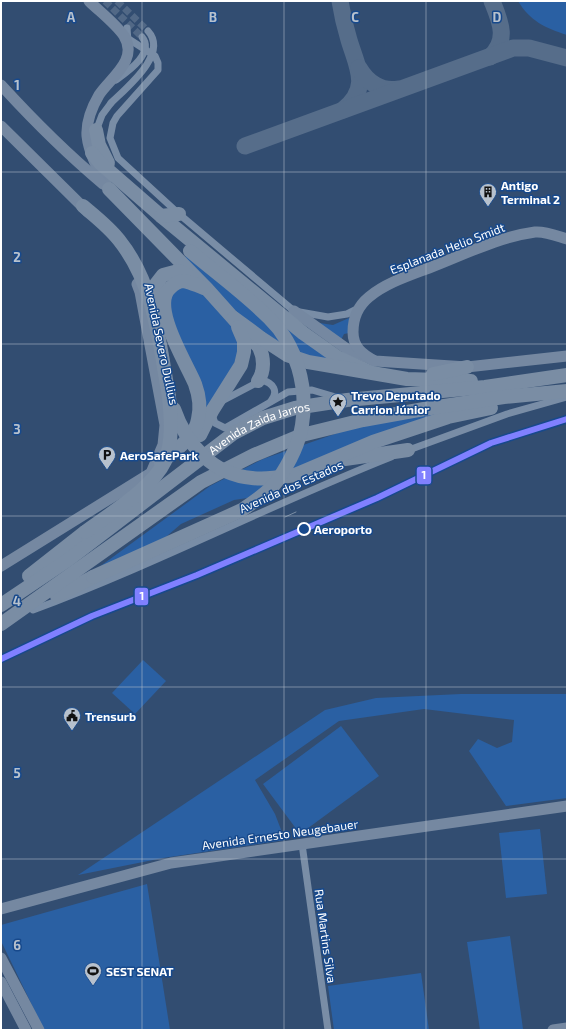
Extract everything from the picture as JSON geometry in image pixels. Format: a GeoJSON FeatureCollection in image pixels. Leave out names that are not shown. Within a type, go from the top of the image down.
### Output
{"type":"FeatureCollection","features":[{"type":"Feature","properties":{"kind":"highway"},"geometry":{"type":"LineString","coordinates":[[96,130],[102,154],[124,185]]}},
{"type":"Feature","properties":{"kind":"highway"},"geometry":{"type":"LineString","coordinates":[[92,153],[100,163],[124,185],[161,216],[304,333],[337,357],[407,379],[517,382]]}},
{"type":"Feature","properties":{"kind":"highway"},"geometry":{"type":"LineString","coordinates":[[1,629],[76,584],[242,510],[263,496],[277,482],[292,454],[302,426],[304,393],[298,368],[288,344],[270,319],[148,216],[109,189]]}},
{"type":"Feature","properties":{"kind":"highway"},"geometry":{"type":"LineString","coordinates":[[109,189],[207,289],[259,347],[263,355],[262,375],[258,381]]}},
{"type":"Feature","properties":{"kind":"highway"},"geometry":{"type":"LineString","coordinates":[[1,598],[149,482],[164,461],[170,437],[169,397],[153,307],[143,277],[132,258],[118,239],[84,206]]}},
{"type":"Feature","properties":{"kind":"highway"},"geometry":{"type":"LineString","coordinates":[[161,216],[179,214]]}},
{"type":"Feature","properties":{"kind":"highway"},"geometry":{"type":"LineString","coordinates":[[153,307],[156,284],[164,275],[173,271],[183,272],[207,289]]}},
{"type":"Feature","properties":{"kind":"highway"},"geometry":{"type":"LineString","coordinates":[[151,472],[193,433],[199,419],[200,403],[195,384],[171,335],[165,313],[165,296],[168,290],[178,282],[184,281],[207,289]]}},
{"type":"Feature","properties":{"kind":"highway"},"geometry":{"type":"LineString","coordinates":[[234,318],[260,338],[287,355],[308,362],[332,367],[372,367]]}},
{"type":"Feature","properties":{"kind":"highway"},"geometry":{"type":"LineString","coordinates":[[151,472],[175,459],[199,437],[214,408],[241,365],[244,352],[244,341],[234,318]]}},
{"type":"Feature","properties":{"kind":"highway"},"geometry":{"type":"LineString","coordinates":[[407,379],[467,367]]}},
{"type":"Feature","properties":{"kind":"highway","name":"Avenida Zaida Jarros"},"geometry":{"type":"LineString","coordinates":[[1,604],[68,560],[234,433],[263,418],[295,408],[347,400],[485,387],[567,375]]}},
{"type":"Feature","properties":{"kind":"highway"},"geometry":{"type":"LineString","coordinates":[[169,397],[179,424],[186,436],[205,458],[227,472],[252,478],[268,479],[295,475],[373,442],[448,417],[567,392]]}},
{"type":"Feature","properties":{"kind":"highway","name":"Avenida Zaida Jarros"},"geometry":{"type":"LineString","coordinates":[[1,624],[202,482],[254,455],[302,435],[363,420],[496,398],[567,392]]}},
{"type":"Feature","properties":{"kind":"highway"},"geometry":{"type":"LineString","coordinates":[[327,462],[408,450]]}},
{"type":"Feature","properties":{"kind":"street"},"geometry":{"type":"LineString","coordinates":[[89,1],[127,37],[155,56],[158,63],[155,75],[117,116],[113,123],[110,138],[118,158],[179,214],[294,311],[372,367],[467,367],[567,356]]}},
{"type":"Feature","properties":{"kind":"street"},"geometry":{"type":"LineString","coordinates":[[92,153],[96,130],[102,115],[111,103],[143,70],[152,55],[155,46],[153,38],[148,31]]}},
{"type":"Feature","properties":{"kind":"street"},"geometry":{"type":"LineString","coordinates":[[109,189],[92,153],[87,136],[91,111],[100,94],[124,66],[127,56],[127,37]]}},
{"type":"Feature","properties":{"kind":"street"},"geometry":{"type":"LineString","coordinates":[[109,85],[131,68],[145,48],[142,37]]}},
{"type":"Feature","properties":{"kind":"street"},"geometry":{"type":"LineString","coordinates":[[1,85],[28,115],[66,152],[109,189]]}},
{"type":"Feature","properties":{"kind":"street","name":"Avenida Severo Dullius"},"geometry":{"type":"LineString","coordinates":[[1,126],[84,206],[119,250],[131,270],[140,292],[165,425],[163,446],[151,472]]}},
{"type":"Feature","properties":{"kind":"street","name":"Esplanada Helio Smidt"},"geometry":{"type":"LineString","coordinates":[[359,308],[369,297],[392,283],[506,239],[537,232],[567,239]]}},
{"type":"Feature","properties":{"kind":"street"},"geometry":{"type":"LineString","coordinates":[[294,311],[328,317],[347,314],[359,308]]}},
{"type":"Feature","properties":{"kind":"street"},"geometry":{"type":"LineString","coordinates":[[359,308],[354,321],[355,342],[372,367]]}},
{"type":"Feature","properties":{"kind":"street"},"geometry":{"type":"LineString","coordinates":[[271,402],[275,396],[274,388],[270,382],[262,380],[258,381],[214,408],[215,423],[225,428],[271,402],[288,392],[299,390],[312,390],[347,400]]}},
{"type":"Feature","properties":{"kind":"street","name":"Avenida dos Estados"},"geometry":{"type":"LineString","coordinates":[[32,610],[82,592],[341,477],[408,450],[507,414],[567,397]]}},
{"type":"Feature","properties":{"kind":"street"},"geometry":{"type":"LineString","coordinates":[[1,566],[151,472]]}},
{"type":"Feature","properties":{"kind":"street","name":"Avenida Ernesto Neugebauer"},"geometry":{"type":"LineString","coordinates":[[1,909],[171,863],[567,806]]}},
{"type":"Feature","properties":{"kind":"street","name":"Rua Martins Silva"},"geometry":{"type":"LineString","coordinates":[[302,844],[328,1030]]}},
{"type":"Feature","properties":{"kind":"street"},"geometry":{"type":"LineString","coordinates":[[1,958],[39,1030]]}},
{"type":"Feature","properties":{"kind":"street"},"geometry":{"type":"LineString","coordinates":[[1,982],[26,1030]]}},
{"type":"Feature","properties":{"kind":"street"},"geometry":{"type":"LineString","coordinates":[[552,1030],[567,1028]]}},
{"type":"Feature","properties":{"kind":"shaded area"},"geometry":{"type":"Polygon","coordinates":[[[518,1],[567,1],[567,35],[552,30],[533,19],[518,1]]]}},
{"type":"Feature","properties":{"kind":"shaded area"},"geometry":{"type":"Polygon","coordinates":[[[191,249],[344,364],[308,358],[251,327],[184,259],[191,249]]]}},
{"type":"Feature","properties":{"kind":"shaded area"},"geometry":{"type":"Polygon","coordinates":[[[186,285],[207,292],[236,329],[241,351],[196,435],[204,403],[175,338],[169,301],[176,289],[186,285]]]}},
{"type":"Feature","properties":{"kind":"shaded area"},"geometry":{"type":"Polygon","coordinates":[[[349,318],[349,333],[344,334],[340,342],[313,322],[333,325],[349,318]]]}},
{"type":"Feature","properties":{"kind":"shaded area"},"geometry":{"type":"Polygon","coordinates":[[[460,409],[373,438],[254,497],[234,500],[181,524],[160,542],[91,573],[210,486],[263,459],[352,428],[460,409]]]}},
{"type":"Feature","properties":{"kind":"shaded area"},"geometry":{"type":"Polygon","coordinates":[[[143,660],[166,681],[135,714],[112,693],[143,660]]]}},
{"type":"Feature","properties":{"kind":"shaded area"},"geometry":{"type":"Polygon","coordinates":[[[461,694],[567,694],[567,798],[506,806],[469,751],[478,739],[497,748],[512,742],[514,720],[424,709],[339,721],[255,780],[275,814],[285,840],[163,858],[78,875],[325,710],[376,698],[461,694]]]}},
{"type":"Feature","properties":{"kind":"shaded area"},"geometry":{"type":"Polygon","coordinates":[[[341,726],[379,776],[300,834],[263,784],[341,726]]]}},
{"type":"Feature","properties":{"kind":"shaded area"},"geometry":{"type":"Polygon","coordinates":[[[540,829],[547,894],[506,898],[499,833],[540,829]]]}},
{"type":"Feature","properties":{"kind":"shaded area","name":"SEST SENAT"},"geometry":{"type":"Polygon","coordinates":[[[147,884],[170,1030],[44,1030],[1,941],[1,925],[147,884]]]}},
{"type":"Feature","properties":{"kind":"shaded area"},"geometry":{"type":"Polygon","coordinates":[[[510,936],[523,1029],[480,1030],[467,942],[510,936]]]}},
{"type":"Feature","properties":{"kind":"shaded area"},"geometry":{"type":"Polygon","coordinates":[[[421,973],[429,1030],[334,1030],[328,986],[421,973]]]}},
{"type":"Feature","properties":{"kind":"taxiway"},"geometry":{"type":"LineString","coordinates":[[340,1],[345,25],[360,77],[357,94],[352,102],[343,110]]}},
{"type":"Feature","properties":{"kind":"taxiway"},"geometry":{"type":"LineString","coordinates":[[490,57],[496,51],[501,37],[500,23],[492,1]]}},
{"type":"Feature","properties":{"kind":"taxiway"},"geometry":{"type":"LineString","coordinates":[[245,146],[513,48],[529,48],[567,58]]}},
{"type":"Feature","properties":{"kind":"taxiway"},"geometry":{"type":"LineString","coordinates":[[359,68],[366,78],[375,85],[386,89],[398,89]]}},
{"type":"Feature","properties":{"kind":"tunnel"},"geometry":{"type":"LineString","coordinates":[[105,1],[142,37]]}},
{"type":"Feature","properties":{"kind":"tunnel"},"geometry":{"type":"LineString","coordinates":[[117,1],[148,31]]}},
{"type":"Feature","properties":{"kind":"tram line"},"geometry":{"type":"LineString","coordinates":[[285,517],[296,512]]}},
{"type":"Feature","properties":{"kind":"transit line","name":"1"},"geometry":{"type":"LineString","coordinates":[[1,659],[92,616],[197,575],[377,498],[491,443],[567,419]]}},
{"type":"Feature","properties":{"kind":"place","name":"Antigo Terminal 2"},"geometry":{"type":"Point","coordinates":[488,207]}},
{"type":"Feature","properties":{"kind":"place","name":"Trevo Deputado Carrion Júnior"},"geometry":{"type":"Point","coordinates":[338,417]}},
{"type":"Feature","properties":{"kind":"place","name":"AeroSafePark"},"geometry":{"type":"Point","coordinates":[107,470]}},
{"type":"Feature","properties":{"kind":"place","name":"Aeroporto"},"geometry":{"type":"Point","coordinates":[304,529]}},
{"type":"Feature","properties":{"kind":"place","name":"Trensurb"},"geometry":{"type":"Point","coordinates":[72,731]}},
{"type":"Feature","properties":{"kind":"place","name":"SEST SENAT"},"geometry":{"type":"Point","coordinates":[93,986]}}]}
